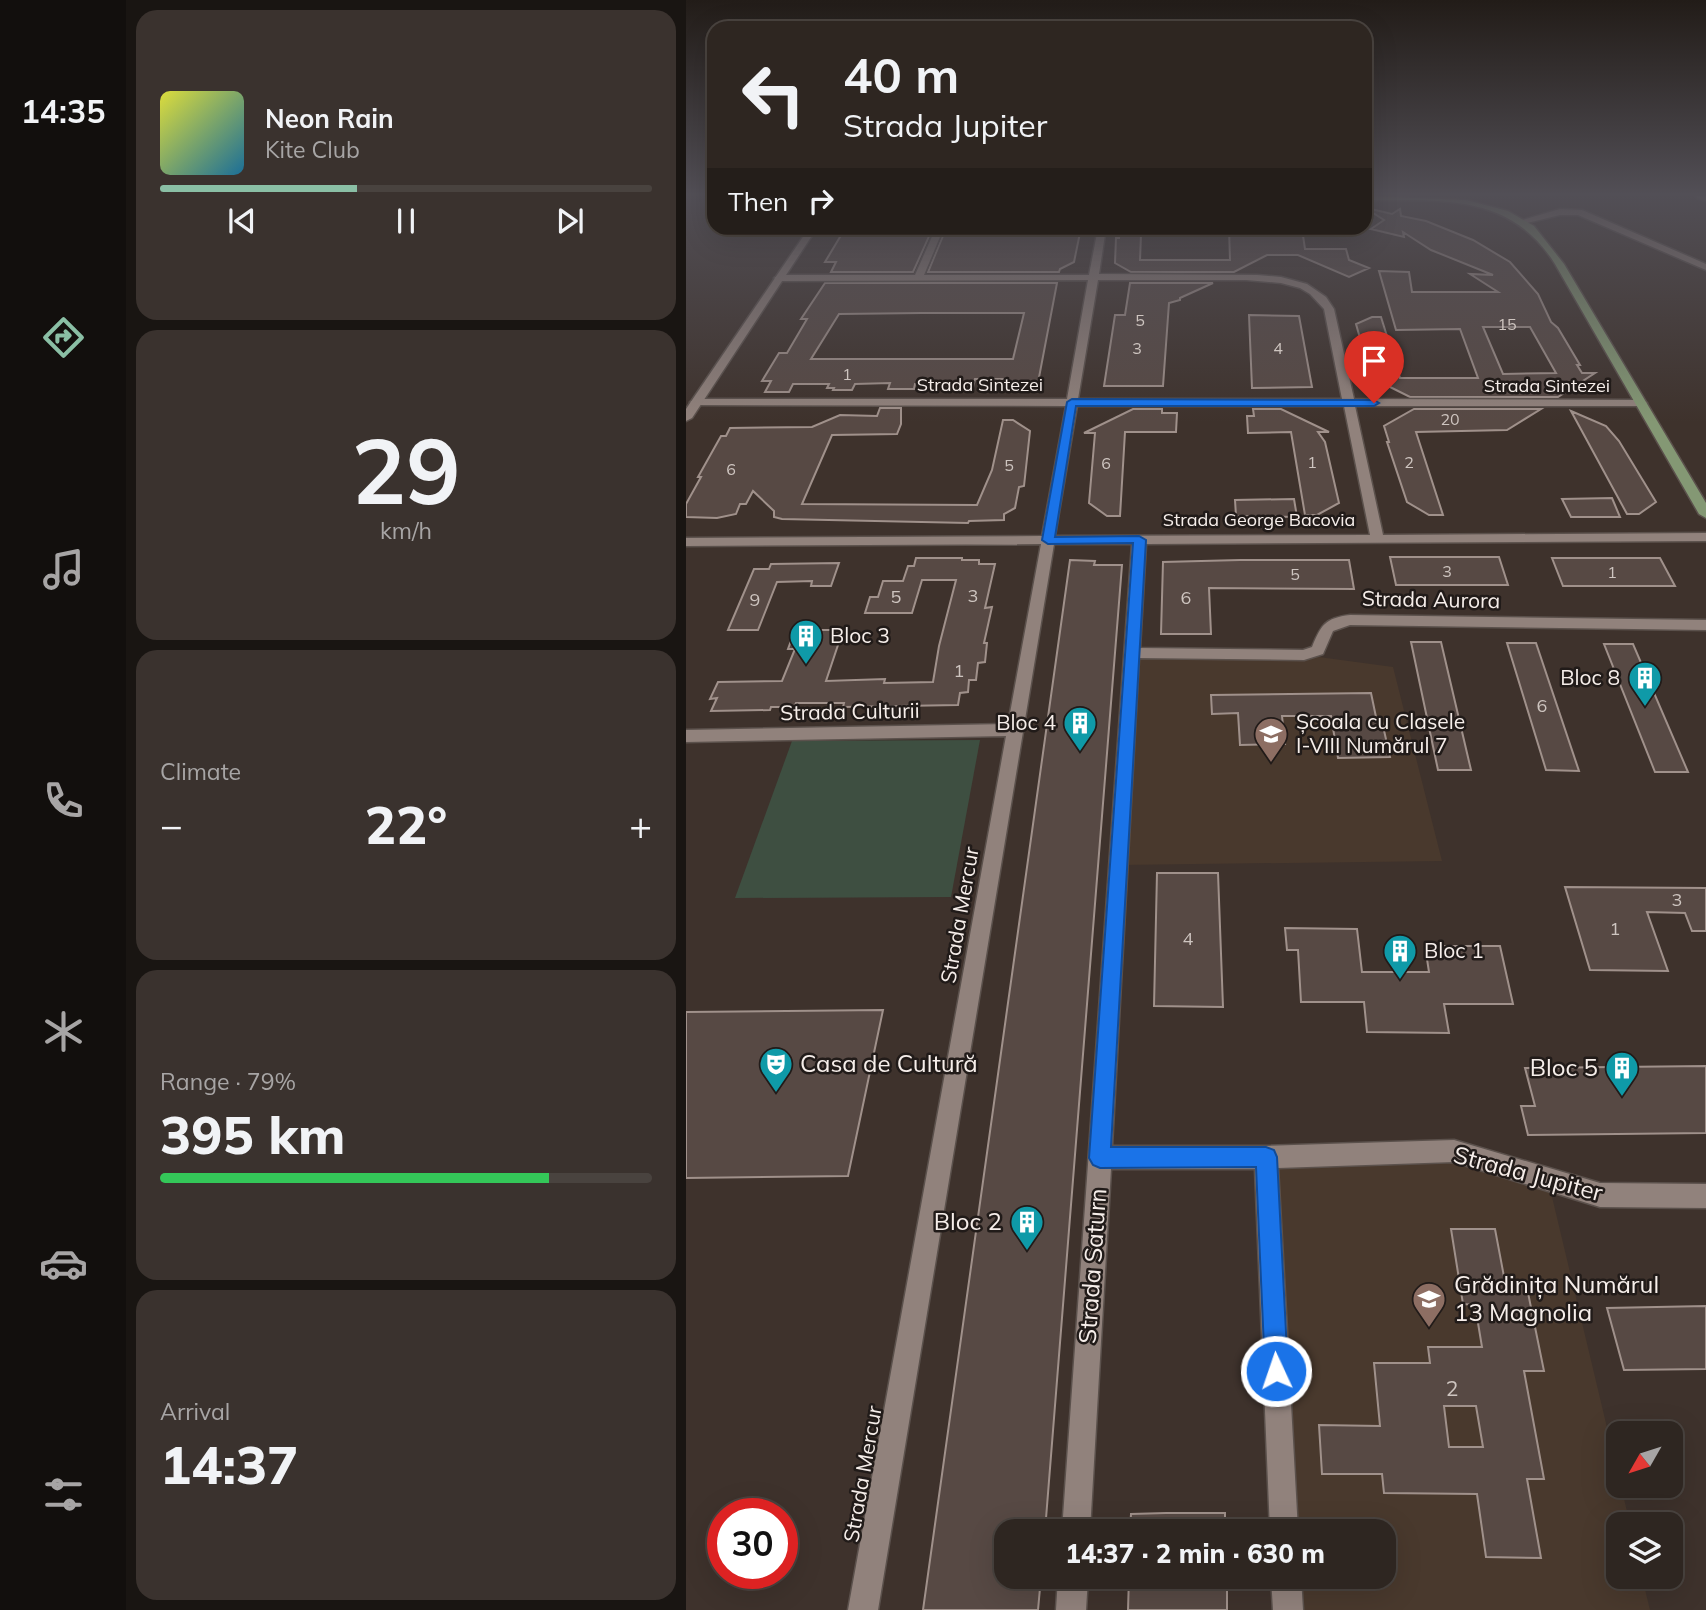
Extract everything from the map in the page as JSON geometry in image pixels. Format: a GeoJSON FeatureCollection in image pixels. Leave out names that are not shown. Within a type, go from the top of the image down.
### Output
{"type":"FeatureCollection","features":[{"type":"Feature","properties":{"kind":"main road"},"geometry":{"type":"LineString","coordinates":[[1562,271],[1706,514]]}},
{"type":"Feature","properties":{"kind":"street"},"geometry":{"type":"LineString","coordinates":[[686,418],[784,271]]}},
{"type":"Feature","properties":{"kind":"street"},"geometry":{"type":"LineString","coordinates":[[918,278],[921,271]]}},
{"type":"Feature","properties":{"kind":"street","name":"Strada Mercur"},"geometry":{"type":"LineString","coordinates":[[863,1610],[1094,271]]}},
{"type":"Feature","properties":{"kind":"street"},"geometry":{"type":"LineString","coordinates":[[779,278],[1256,277],[1286,281],[1312,291],[1329,309],[1377,538]]}},
{"type":"Feature","properties":{"kind":"street","name":"Strada Sintezei"},"geometry":{"type":"LineString","coordinates":[[696,402],[1641,403]]}},
{"type":"Feature","properties":{"kind":"street","name":"Strada George Bacovia"},"geometry":{"type":"LineString","coordinates":[[686,542],[1706,537]]}},
{"type":"Feature","properties":{"kind":"street","name":"Strada Saturn"},"geometry":{"type":"LineString","coordinates":[[1077,1519],[1139,540]]}},
{"type":"Feature","properties":{"kind":"street","name":"Strada Aurora"},"geometry":{"type":"LineString","coordinates":[[1132,653],[1304,655],[1318,650],[1326,628],[1339,621],[1350,620],[1706,625]]}},
{"type":"Feature","properties":{"kind":"street","name":"Strada Culturii"},"geometry":{"type":"LineString","coordinates":[[686,736],[1015,730]]}},
{"type":"Feature","properties":{"kind":"street","name":"Strada Jupiter"},"geometry":{"type":"LineString","coordinates":[[1100,1158],[1266,1157],[1454,1151],[1600,1195],[1706,1196]]}},
{"type":"Feature","properties":{"kind":"street"},"geometry":{"type":"LineString","coordinates":[[1266,1157],[1283,1519]]}},
{"type":"Feature","properties":{"kind":"street"},"geometry":{"type":"LineString","coordinates":[[1071,1610],[1072,1589]]}},
{"type":"Feature","properties":{"kind":"street"},"geometry":{"type":"LineString","coordinates":[[1286,1589],[1287,1610]]}},
{"type":"Feature","properties":{"kind":"shaded area","name":"Școala cu Clasele I-VIII Numărul 7"},"geometry":{"type":"Polygon","coordinates":[[[1132,653],[1304,655],[1393,667],[1442,861],[1119,865],[1132,653]]]}},
{"type":"Feature","properties":{"kind":"shaded area","name":"Grădinița Numărul 13 Magnolia"},"geometry":{"type":"Polygon","coordinates":[[[1454,1151],[1548,1180],[1606,1423],[1606,1498],[1624,1498],[1627,1512],[1606,1512],[1606,1589],[1645,1589],[1650,1610],[1288,1610],[1287,1589],[1396,1589],[1396,1519],[1283,1519],[1266,1157],[1454,1151]]]}},
{"type":"Feature","properties":{"kind":"green space"},"geometry":{"type":"Polygon","coordinates":[[[980,740],[951,897],[735,898],[792,741],[980,740]]]}},
{"type":"Feature","properties":{"kind":"building"},"geometry":{"type":"Polygon","coordinates":[[[831,271],[913,271],[913,272],[831,271]]]}},
{"type":"Feature","properties":{"kind":"building"},"geometry":{"type":"Polygon","coordinates":[[[928,271],[1059,271],[1059,272],[928,271]]]}},
{"type":"Feature","properties":{"kind":"building"},"geometry":{"type":"Polygon","coordinates":[[[1129,271],[1236,271],[1234,272],[1129,271]]]}},
{"type":"Feature","properties":{"kind":"building"},"geometry":{"type":"Polygon","coordinates":[[[1335,271],[1362,271],[1349,277],[1335,271]]]}},
{"type":"Feature","properties":{"kind":"building"},"geometry":{"type":"Polygon","coordinates":[[[1379,271],[1409,272],[1412,292],[1498,292],[1470,274],[1493,275],[1483,271],[1518,271],[1538,294],[1551,322],[1558,328],[1582,373],[1595,373],[1558,397],[1410,397],[1370,377],[1374,377],[1368,366],[1356,324],[1372,317],[1381,317],[1400,378],[1478,378],[1460,329],[1396,330],[1379,271]],[[1483,327],[1503,374],[1556,373],[1530,327],[1483,327]]]}},
{"type":"Feature","properties":{"kind":"building"},"geometry":{"type":"Polygon","coordinates":[[[825,283],[1057,283],[1037,388],[1011,386],[1013,381],[1009,379],[975,379],[973,388],[947,388],[948,384],[915,384],[914,389],[888,389],[890,383],[855,384],[852,390],[833,390],[834,388],[827,388],[829,384],[793,384],[789,392],[765,392],[771,381],[762,381],[779,353],[787,353],[807,319],[801,319],[825,283]],[[1024,313],[839,314],[811,359],[1013,359],[1024,313]]]}},
{"type":"Feature","properties":{"kind":"building"},"geometry":{"type":"Polygon","coordinates":[[[1130,283],[1213,283],[1169,303],[1163,386],[1104,386],[1115,315],[1125,315],[1130,283]]]}},
{"type":"Feature","properties":{"kind":"building"},"geometry":{"type":"Polygon","coordinates":[[[1249,315],[1299,316],[1312,387],[1252,388],[1249,315]]]}},
{"type":"Feature","properties":{"kind":"building"},"geometry":{"type":"Polygon","coordinates":[[[880,408],[901,408],[901,424],[897,434],[832,435],[802,504],[977,505],[992,470],[1003,420],[1013,420],[1030,431],[1024,486],[1019,487],[1015,508],[1004,514],[1004,520],[968,523],[782,519],[774,517],[774,511],[753,491],[746,504],[740,504],[736,514],[717,518],[686,517],[686,504],[701,477],[698,477],[721,436],[726,436],[730,428],[812,427],[840,415],[877,416],[880,408]]]}},
{"type":"Feature","properties":{"kind":"building"},"geometry":{"type":"Polygon","coordinates":[[[1133,409],[1162,409],[1162,413],[1177,413],[1176,432],[1125,432],[1120,516],[1107,516],[1089,503],[1095,433],[1084,433],[1133,409]]]}},
{"type":"Feature","properties":{"kind":"building"},"geometry":{"type":"Polygon","coordinates":[[[1253,409],[1281,409],[1329,432],[1318,432],[1325,442],[1339,503],[1317,515],[1305,515],[1291,432],[1248,433],[1247,416],[1254,416],[1253,409]]]}},
{"type":"Feature","properties":{"kind":"building"},"geometry":{"type":"Polygon","coordinates":[[[1414,409],[1541,409],[1507,430],[1416,432],[1443,515],[1429,515],[1407,502],[1384,426],[1414,409]]]}},
{"type":"Feature","properties":{"kind":"building"},"geometry":{"type":"Polygon","coordinates":[[[1571,411],[1606,426],[1619,441],[1656,502],[1639,514],[1627,514],[1571,411]]]}},
{"type":"Feature","properties":{"kind":"building"},"geometry":{"type":"Polygon","coordinates":[[[1612,498],[1620,517],[1571,517],[1562,499],[1612,498]]]}},
{"type":"Feature","properties":{"kind":"building"},"geometry":{"type":"Polygon","coordinates":[[[1294,499],[1297,517],[1236,516],[1235,500],[1294,499]]]}},
{"type":"Feature","properties":{"kind":"building"},"geometry":{"type":"Polygon","coordinates":[[[1390,557],[1499,557],[1508,585],[1396,585],[1390,557]]]}},
{"type":"Feature","properties":{"kind":"building"},"geometry":{"type":"Polygon","coordinates":[[[916,558],[962,558],[979,560],[979,564],[995,564],[985,608],[992,607],[984,643],[987,643],[985,662],[978,663],[976,680],[969,680],[968,692],[960,693],[958,705],[843,707],[844,703],[796,703],[794,707],[771,707],[770,710],[711,711],[717,698],[710,699],[718,682],[782,681],[795,649],[788,649],[795,630],[843,630],[826,681],[885,679],[884,683],[933,682],[956,580],[922,580],[912,613],[865,613],[870,597],[878,597],[883,581],[903,581],[908,566],[914,566],[916,558]]]}},
{"type":"Feature","properties":{"kind":"building"},"geometry":{"type":"Polygon","coordinates":[[[1552,558],[1660,558],[1675,586],[1563,586],[1552,558]]]}},
{"type":"Feature","properties":{"kind":"building"},"geometry":{"type":"Polygon","coordinates":[[[1070,560],[1095,561],[1094,565],[1122,565],[1046,1519],[994,1519],[994,1589],[1040,1589],[1038,1610],[923,1610],[1070,560]]]}},
{"type":"Feature","properties":{"kind":"building"},"geometry":{"type":"Polygon","coordinates":[[[1349,560],[1354,589],[1209,588],[1211,634],[1161,634],[1163,562],[1349,560]]]}},
{"type":"Feature","properties":{"kind":"building"},"geometry":{"type":"Polygon","coordinates":[[[839,563],[831,586],[811,586],[812,581],[777,582],[758,630],[728,630],[754,569],[769,569],[771,564],[839,563]]]}},
{"type":"Feature","properties":{"kind":"building"},"geometry":{"type":"Polygon","coordinates":[[[1411,642],[1441,642],[1471,770],[1438,770],[1411,642]]]}},
{"type":"Feature","properties":{"kind":"building"},"geometry":{"type":"Polygon","coordinates":[[[1507,643],[1536,643],[1579,771],[1546,770],[1507,643]]]}},
{"type":"Feature","properties":{"kind":"building","name":"Bloc 8"},"geometry":{"type":"Polygon","coordinates":[[[1604,644],[1633,644],[1688,772],[1655,772],[1604,644]]]}},
{"type":"Feature","properties":{"kind":"building"},"geometry":{"type":"Polygon","coordinates":[[[1371,693],[1376,717],[1381,717],[1390,757],[1338,758],[1331,716],[1282,716],[1285,744],[1240,745],[1238,713],[1212,714],[1211,695],[1371,693]]]}},
{"type":"Feature","properties":{"kind":"building"},"geometry":{"type":"Polygon","coordinates":[[[1157,873],[1218,873],[1223,1007],[1154,1006],[1157,873]]]}},
{"type":"Feature","properties":{"kind":"building"},"geometry":{"type":"Polygon","coordinates":[[[1565,887],[1706,888],[1706,931],[1692,931],[1685,913],[1647,912],[1668,971],[1590,970],[1565,887]]]}},
{"type":"Feature","properties":{"kind":"building","name":"Bloc 1"},"geometry":{"type":"Polygon","coordinates":[[[1285,928],[1357,929],[1362,972],[1429,972],[1425,946],[1500,946],[1513,1004],[1444,1004],[1449,1033],[1367,1032],[1364,1002],[1301,1002],[1298,950],[1287,950],[1285,928]]]}},
{"type":"Feature","properties":{"kind":"building","name":"Casa de Cultură"},"geometry":{"type":"Polygon","coordinates":[[[883,1010],[848,1176],[686,1178],[686,1012],[883,1010]]]}},
{"type":"Feature","properties":{"kind":"building","name":"Bloc 5"},"geometry":{"type":"Polygon","coordinates":[[[1706,1066],[1706,1133],[1528,1135],[1521,1106],[1535,1106],[1525,1068],[1706,1066]]]}},
{"type":"Feature","properties":{"kind":"building"},"geometry":{"type":"Polygon","coordinates":[[[1451,1229],[1495,1229],[1505,1282],[1526,1283],[1544,1371],[1524,1371],[1544,1479],[1527,1479],[1541,1558],[1486,1557],[1477,1494],[1384,1493],[1382,1474],[1322,1474],[1319,1425],[1380,1426],[1374,1363],[1430,1363],[1428,1347],[1482,1347],[1475,1305],[1463,1304],[1451,1229]],[[1444,1406],[1449,1447],[1483,1447],[1476,1406],[1444,1406]]]}},
{"type":"Feature","properties":{"kind":"building"},"geometry":{"type":"Polygon","coordinates":[[[1706,1306],[1706,1369],[1624,1370],[1607,1308],[1706,1306]]]}},
{"type":"Feature","properties":{"kind":"building"},"geometry":{"type":"Polygon","coordinates":[[[1225,1513],[1225,1519],[1131,1519],[1131,1514],[1225,1513]]]}},
{"type":"Feature","properties":{"kind":"building"},"geometry":{"type":"Polygon","coordinates":[[[1129,1589],[1227,1589],[1227,1610],[1128,1610],[1129,1589]]]}},
{"type":"Feature","properties":{"kind":"place","name":"Bloc 3"},"geometry":{"type":"Point","coordinates":[806,666]}},
{"type":"Feature","properties":{"kind":"place","name":"Bloc 8"},"geometry":{"type":"Point","coordinates":[1645,708]}},
{"type":"Feature","properties":{"kind":"place","name":"Bloc 4"},"geometry":{"type":"Point","coordinates":[1080,753]}},
{"type":"Feature","properties":{"kind":"place","name":"Școala cu Clasele I-VIII Numărul 7"},"geometry":{"type":"Point","coordinates":[1271,764]}},
{"type":"Feature","properties":{"kind":"place","name":"Bloc 1"},"geometry":{"type":"Point","coordinates":[1400,981]}},
{"type":"Feature","properties":{"kind":"place","name":"Casa de Cultură"},"geometry":{"type":"Point","coordinates":[776,1094]}},
{"type":"Feature","properties":{"kind":"place","name":"Bloc 5"},"geometry":{"type":"Point","coordinates":[1622,1098]}},
{"type":"Feature","properties":{"kind":"place","name":"Bloc 2"},"geometry":{"type":"Point","coordinates":[1027,1252]}},
{"type":"Feature","properties":{"kind":"place","name":"Grădinița Numărul 13 Magnolia"},"geometry":{"type":"Point","coordinates":[1429,1329]}},
{"type":"Feature","properties":{"kind":"route"},"geometry":{"type":"LineString","coordinates":[[1276,1371],[1266,1157],[1100,1158],[1139,540],[1048,540],[1072,402],[1374,403]]}}]}
